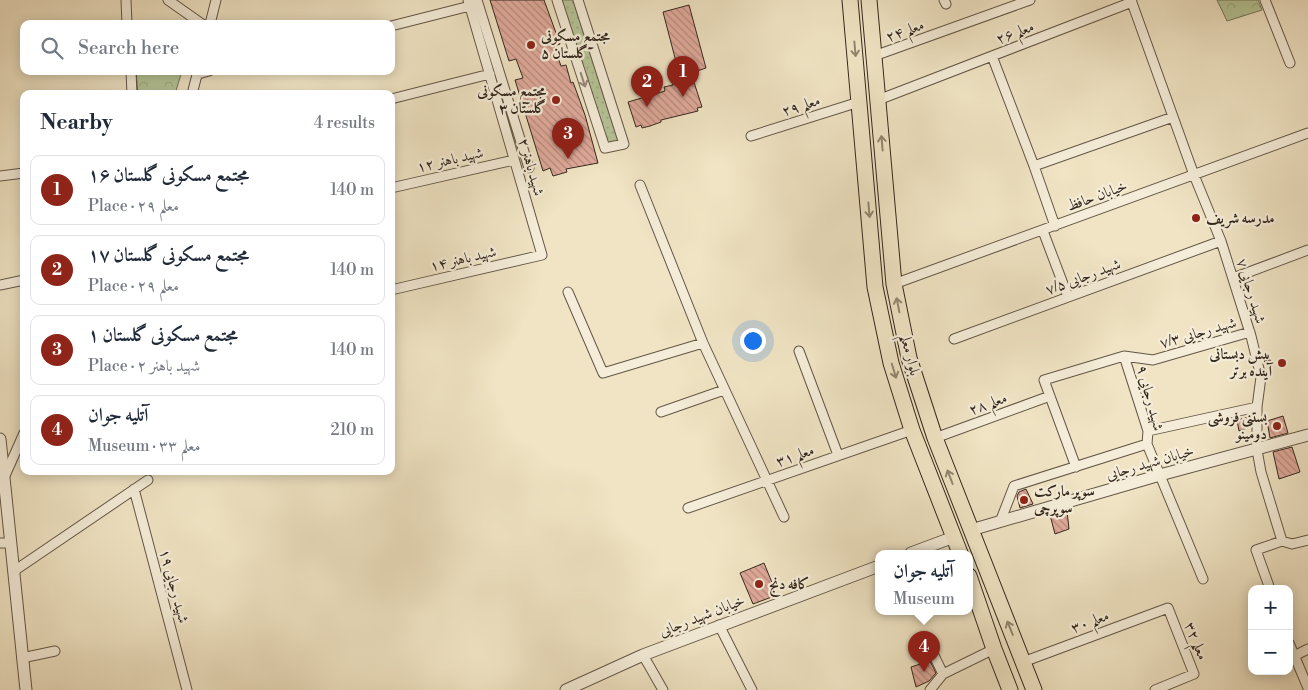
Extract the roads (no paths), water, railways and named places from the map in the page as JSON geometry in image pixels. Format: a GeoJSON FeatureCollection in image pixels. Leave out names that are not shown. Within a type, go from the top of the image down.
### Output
{"type":"FeatureCollection","features":[{"type":"Feature","properties":{"kind":"main road","name":"بلوار معلم"},"geometry":{"type":"LineString","coordinates":[[850,0],[875,287],[891,363],[912,430],[959,550]]}},
{"type":"Feature","properties":{"kind":"main road","name":"بلوار معلم"},"geometry":{"type":"LineString","coordinates":[[869,0],[894,284],[909,358],[935,438],[1034,690]]}},
{"type":"Feature","properties":{"kind":"main road"},"geometry":{"type":"LineString","coordinates":[[954,536],[971,530]]}},
{"type":"Feature","properties":{"kind":"main road"},"geometry":{"type":"LineString","coordinates":[[973,588],[1010,690]]}},
{"type":"Feature","properties":{"kind":"street"},"geometry":{"type":"LineString","coordinates":[[126,0],[128,20]]}},
{"type":"Feature","properties":{"kind":"street"},"geometry":{"type":"LineString","coordinates":[[168,0],[196,20]]}},
{"type":"Feature","properties":{"kind":"street"},"geometry":{"type":"LineString","coordinates":[[211,20],[216,0]]}},
{"type":"Feature","properties":{"kind":"street"},"geometry":{"type":"LineString","coordinates":[[557,0],[605,148],[624,144],[578,0]]}},
{"type":"Feature","properties":{"kind":"street","name":"معلم ۲۴"},"geometry":{"type":"LineString","coordinates":[[874,56],[1030,0]]}},
{"type":"Feature","properties":{"kind":"street"},"geometry":{"type":"LineString","coordinates":[[1265,0],[1290,63]]}},
{"type":"Feature","properties":{"kind":"street","name":"معلم ۲۶"},"geometry":{"type":"LineString","coordinates":[[878,100],[1132,1]]}},
{"type":"Feature","properties":{"kind":"street","name":"شهید رجایی ۷"},"geometry":{"type":"LineString","coordinates":[[1132,1],[1194,175],[1221,241],[1250,332],[1261,377],[1257,407],[1257,450],[1261,472],[1282,541]]}},
{"type":"Feature","properties":{"kind":"street"},"geometry":{"type":"LineString","coordinates":[[395,25],[472,2],[529,168]]}},
{"type":"Feature","properties":{"kind":"street","name":"شهید باهنر ۲"},"geometry":{"type":"LineString","coordinates":[[472,2],[490,74],[542,255]]}},
{"type":"Feature","properties":{"kind":"street","name":"معلم ۲۶"},"geometry":{"type":"LineString","coordinates":[[992,56],[1055,226]]}},
{"type":"Feature","properties":{"kind":"street"},"geometry":{"type":"LineString","coordinates":[[395,98],[490,74]]}},
{"type":"Feature","properties":{"kind":"street"},"geometry":{"type":"LineString","coordinates":[[131,75],[132,90]]}},
{"type":"Feature","properties":{"kind":"street"},"geometry":{"type":"LineString","coordinates":[[193,90],[197,75]]}},
{"type":"Feature","properties":{"kind":"street","name":"معلم ۲۹"},"geometry":{"type":"LineString","coordinates":[[751,136],[860,102]]}},
{"type":"Feature","properties":{"kind":"street"},"geometry":{"type":"LineString","coordinates":[[1034,166],[1174,117]]}},
{"type":"Feature","properties":{"kind":"street","name":"خیابان حافظ"},"geometry":{"type":"LineString","coordinates":[[894,284],[1308,133]]}},
{"type":"Feature","properties":{"kind":"street","name":"شهید باهنر ۱۲"},"geometry":{"type":"LineString","coordinates":[[395,187],[514,160]]}},
{"type":"Feature","properties":{"kind":"street"},"geometry":{"type":"LineString","coordinates":[[0,176],[20,174]]}},
{"type":"Feature","properties":{"kind":"street"},"geometry":{"type":"LineString","coordinates":[[640,185],[703,343],[784,518]]}},
{"type":"Feature","properties":{"kind":"street"},"geometry":{"type":"LineString","coordinates":[[1043,231],[1068,297]]}},
{"type":"Feature","properties":{"kind":"street","name":"شهید رجایی ۷/۵"},"geometry":{"type":"LineString","coordinates":[[954,339],[1221,241]]}},
{"type":"Feature","properties":{"kind":"street"},"geometry":{"type":"LineString","coordinates":[[1232,278],[1308,250]]}},
{"type":"Feature","properties":{"kind":"street","name":"شهید باهنر ۱۴"},"geometry":{"type":"LineString","coordinates":[[395,289],[542,255]]}},
{"type":"Feature","properties":{"kind":"street"},"geometry":{"type":"LineString","coordinates":[[0,285],[20,281]]}},
{"type":"Feature","properties":{"kind":"street"},"geometry":{"type":"LineString","coordinates":[[568,292],[603,373],[703,343]]}},
{"type":"Feature","properties":{"kind":"street","name":"شهید رجایی ۷/۳"},"geometry":{"type":"LineString","coordinates":[[1124,356],[1153,360],[1250,332]]}},
{"type":"Feature","properties":{"kind":"street"},"geometry":{"type":"LineString","coordinates":[[799,351],[838,456]]}},
{"type":"Feature","properties":{"kind":"street"},"geometry":{"type":"LineString","coordinates":[[1076,467],[1044,380],[1124,356]]}},
{"type":"Feature","properties":{"kind":"street","name":"شهید رجایی ۹"},"geometry":{"type":"LineString","coordinates":[[1124,356],[1148,431],[1147,444],[1203,579]]}},
{"type":"Feature","properties":{"kind":"street"},"geometry":{"type":"LineString","coordinates":[[661,412],[724,390]]}},
{"type":"Feature","properties":{"kind":"street","name":"معلم ۲۸"},"geometry":{"type":"LineString","coordinates":[[935,438],[1050,396]]}},
{"type":"Feature","properties":{"kind":"street"},"geometry":{"type":"LineString","coordinates":[[1148,431],[1257,407]]}},
{"type":"Feature","properties":{"kind":"street","name":"معلم ۳۱"},"geometry":{"type":"LineString","coordinates":[[688,508],[912,430]]}},
{"type":"Feature","properties":{"kind":"street","name":"خیابان شهید رجایی"},"geometry":{"type":"LineString","coordinates":[[971,530],[1308,434]]}},
{"type":"Feature","properties":{"kind":"street"},"geometry":{"type":"LineString","coordinates":[[0,439],[4,478],[5,543],[14,571],[26,690]]}},
{"type":"Feature","properties":{"kind":"street"},"geometry":{"type":"LineString","coordinates":[[4,478],[20,442]]}},
{"type":"Feature","properties":{"kind":"street"},"geometry":{"type":"LineString","coordinates":[[1000,522],[1014,486],[1147,444]]}},
{"type":"Feature","properties":{"kind":"street"},"geometry":{"type":"LineString","coordinates":[[14,571],[148,480]]}},
{"type":"Feature","properties":{"kind":"street","name":"شهید رجایی ۱۹"},"geometry":{"type":"LineString","coordinates":[[134,489],[187,690]]}},
{"type":"Feature","properties":{"kind":"street"},"geometry":{"type":"LineString","coordinates":[[919,550],[954,536]]}},
{"type":"Feature","properties":{"kind":"street"},"geometry":{"type":"LineString","coordinates":[[1269,585],[1256,550],[1282,541],[1292,544],[1308,540]]}},
{"type":"Feature","properties":{"kind":"street","name":"خیابان شهید رجایی"},"geometry":{"type":"LineString","coordinates":[[566,690],[643,655],[875,567]]}},
{"type":"Feature","properties":{"kind":"street","name":"معلم ۳۰"},"geometry":{"type":"LineString","coordinates":[[1023,662],[1168,608]]}},
{"type":"Feature","properties":{"kind":"street","name":"معلم ۳۲"},"geometry":{"type":"LineString","coordinates":[[1155,690],[1194,674],[1168,608]]}},
{"type":"Feature","properties":{"kind":"street"},"geometry":{"type":"LineString","coordinates":[[719,625],[752,690]]}},
{"type":"Feature","properties":{"kind":"street"},"geometry":{"type":"LineString","coordinates":[[928,643],[943,674]]}},
{"type":"Feature","properties":{"kind":"street"},"geometry":{"type":"LineString","coordinates":[[930,690],[943,674],[994,649]]}},
{"type":"Feature","properties":{"kind":"street"},"geometry":{"type":"LineString","coordinates":[[1308,649],[1294,656],[1308,688]]}},
{"type":"Feature","properties":{"kind":"street"},"geometry":{"type":"LineString","coordinates":[[22,658],[56,651]]}},
{"type":"Feature","properties":{"kind":"street"},"geometry":{"type":"LineString","coordinates":[[643,655],[663,690]]}},
{"type":"Feature","properties":{"kind":"place","name":"مجتمع مسکونی گلستان ۵"},"geometry":{"type":"Point","coordinates":[531,45]}},
{"type":"Feature","properties":{"kind":"place","name":"مجتمع مسکونی گلستان ۱۶"},"geometry":{"type":"Point","coordinates":[683,97]}},
{"type":"Feature","properties":{"kind":"place","name":"مجتمع مسکونی گلستان ۳"},"geometry":{"type":"Point","coordinates":[556,100]}},
{"type":"Feature","properties":{"kind":"place","name":"مجتمع مسکونی گلستان ۱۷"},"geometry":{"type":"Point","coordinates":[647,107]}},
{"type":"Feature","properties":{"kind":"place","name":"مجتمع مسکونی گلستان ۱"},"geometry":{"type":"Point","coordinates":[568,159]}},
{"type":"Feature","properties":{"kind":"place","name":"مدرسه شریف"},"geometry":{"type":"Point","coordinates":[1196,218]}},
{"type":"Feature","properties":{"kind":"place","name":"پیش دبستانی آینده برتر"},"geometry":{"type":"Point","coordinates":[1282,363]}},
{"type":"Feature","properties":{"kind":"place","name":"بستنی فروشی دومینو"},"geometry":{"type":"Point","coordinates":[1277,426]}},
{"type":"Feature","properties":{"kind":"place","name":"سوپر مارکت سوپرچی"},"geometry":{"type":"Point","coordinates":[1024,500]}},
{"type":"Feature","properties":{"kind":"place","name":"کافه دنج"},"geometry":{"type":"Point","coordinates":[759,584]}},
{"type":"Feature","properties":{"kind":"place","name":"آتلیه جوان"},"geometry":{"type":"Point","coordinates":[924,672]}}]}
